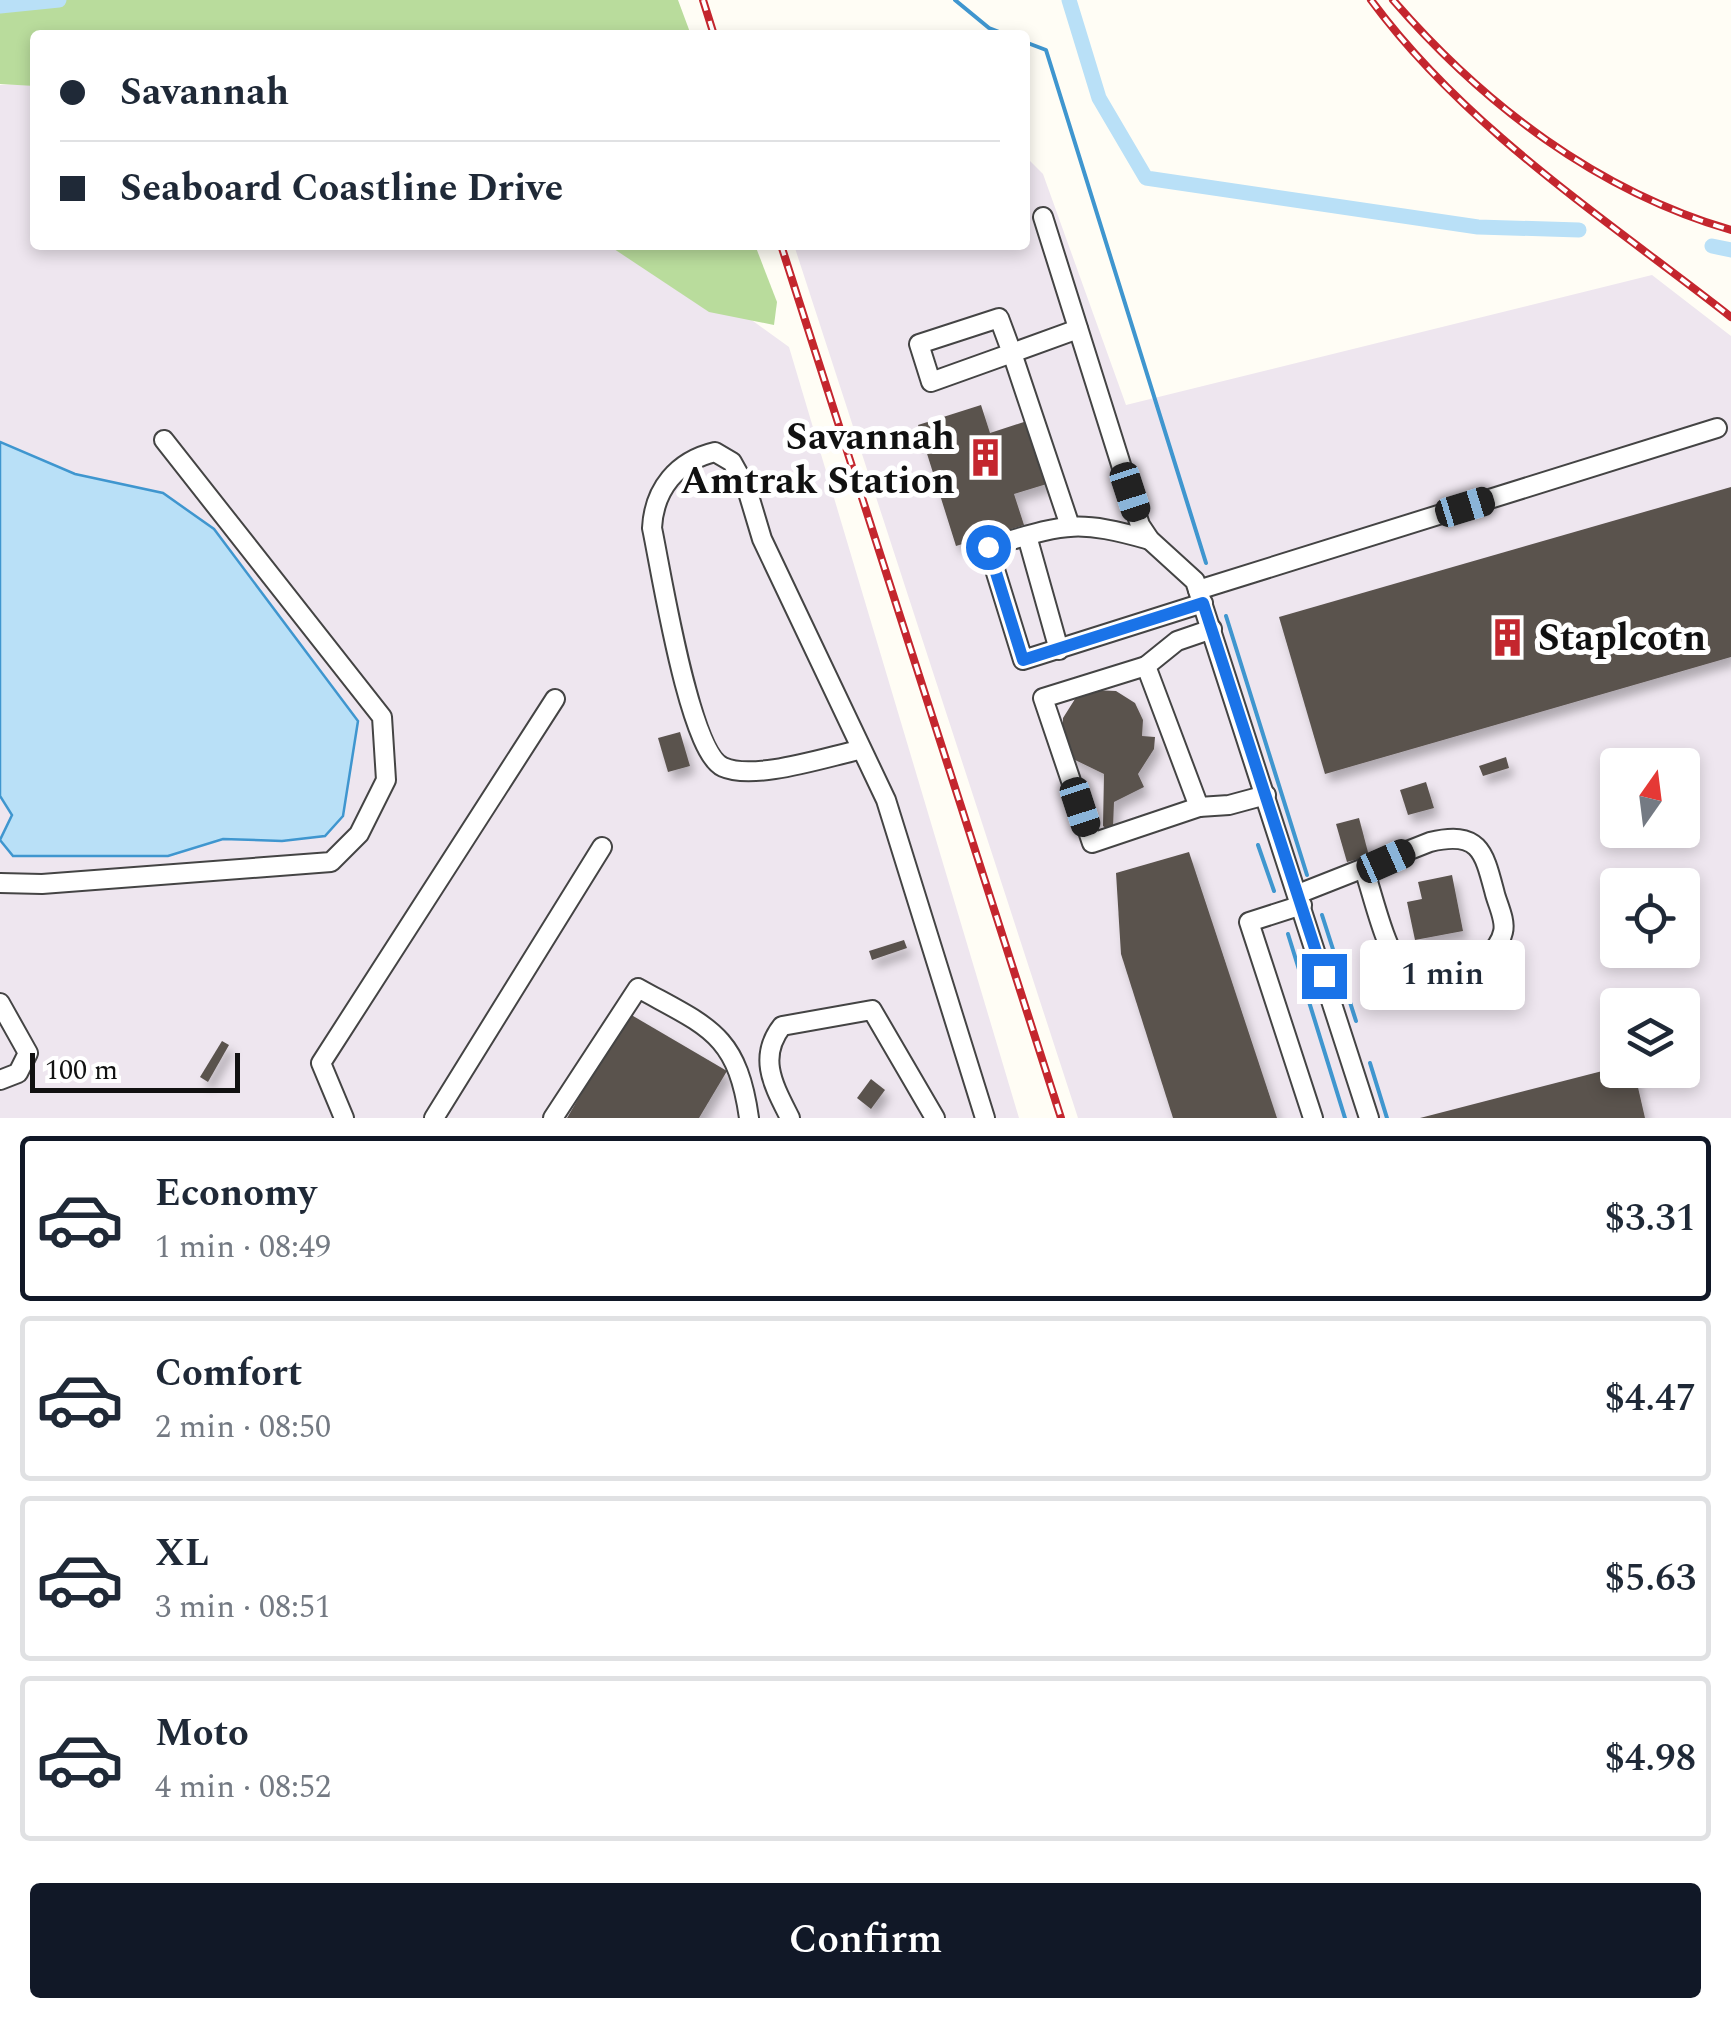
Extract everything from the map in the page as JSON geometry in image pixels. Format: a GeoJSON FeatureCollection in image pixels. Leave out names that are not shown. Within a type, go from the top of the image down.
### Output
{"type":"FeatureCollection","features":[{"type":"Feature","properties":{"kind":"street"},"geometry":{"type":"LineString","coordinates":[[1043,217],[1140,525],[1150,540],[1195,581],[1369,1118]]}},
{"type":"Feature","properties":{"kind":"street"},"geometry":{"type":"LineString","coordinates":[[1069,523],[1012,353],[999,318],[919,344],[931,382],[1012,353],[1078,329]]}},
{"type":"Feature","properties":{"kind":"street"},"geometry":{"type":"LineString","coordinates":[[1150,540],[1106,527],[1069,523],[988,547],[1023,660],[1200,597],[1718,428]]}},
{"type":"Feature","properties":{"kind":"street"},"geometry":{"type":"LineString","coordinates":[[0,883],[42,884],[331,862],[359,834],[386,780],[382,716],[164,440]]}},
{"type":"Feature","properties":{"kind":"street"},"geometry":{"type":"LineString","coordinates":[[860,750],[779,768],[740,771],[723,767],[710,757],[694,722],[652,528],[652,511],[664,482],[696,456],[715,452],[732,462],[746,489],[762,539],[886,800],[986,1118]]}},
{"type":"Feature","properties":{"kind":"street"},"geometry":{"type":"LineString","coordinates":[[1028,536],[1059,650]]}},
{"type":"Feature","properties":{"kind":"street"},"geometry":{"type":"LineString","coordinates":[[1212,630],[1177,641],[1146,666],[1044,698],[1092,843],[1199,807],[1229,806],[1266,795]]}},
{"type":"Feature","properties":{"kind":"street"},"geometry":{"type":"LineString","coordinates":[[1146,666],[1199,807]]}},
{"type":"Feature","properties":{"kind":"street"},"geometry":{"type":"LineString","coordinates":[[344,1118],[321,1064],[555,699]]}},
{"type":"Feature","properties":{"kind":"street"},"geometry":{"type":"LineString","coordinates":[[1314,1118],[1249,922],[1364,869],[1453,836],[1472,842],[1485,856],[1505,928],[1500,942],[1480,960],[1440,977],[1416,976],[1398,963],[1364,869]]}},
{"type":"Feature","properties":{"kind":"street"},"geometry":{"type":"LineString","coordinates":[[434,1118],[602,847]]}},
{"type":"Feature","properties":{"kind":"street"},"geometry":{"type":"LineString","coordinates":[[553,1118],[638,988],[704,1025],[737,1060],[749,1118]]}},
{"type":"Feature","properties":{"kind":"street"},"geometry":{"type":"LineString","coordinates":[[0,1003],[28,1054],[18,1074],[0,1080]]}},
{"type":"Feature","properties":{"kind":"street"},"geometry":{"type":"LineString","coordinates":[[790,1118],[769,1072],[768,1050],[782,1026],[872,1010],[935,1118]]}},
{"type":"Feature","properties":{"kind":"shaded area"},"geometry":{"type":"Polygon","coordinates":[[[30,83],[30,250],[655,250],[789,347],[1019,1118],[0,1118],[0,85],[30,83]]]}},
{"type":"Feature","properties":{"kind":"shaded area"},"geometry":{"type":"Polygon","coordinates":[[[1030,161],[1043,174],[1126,405],[1652,275],[1731,336],[1731,1118],[1078,1118],[796,250],[1030,250],[1030,161]]]}},
{"type":"Feature","properties":{"kind":"green space"},"geometry":{"type":"Polygon","coordinates":[[[0,0],[678,0],[689,30],[30,30],[30,86],[0,84],[0,0]]]}},
{"type":"Feature","properties":{"kind":"green space"},"geometry":{"type":"Polygon","coordinates":[[[616,250],[757,250],[777,302],[774,325],[709,312],[616,250]]]}},
{"type":"Feature","properties":{"kind":"water"},"geometry":{"type":"Polygon","coordinates":[[[0,442],[75,474],[163,493],[214,529],[358,721],[343,816],[325,836],[282,841],[223,839],[168,856],[13,856],[0,840],[12,815],[0,796],[0,442]]]}},
{"type":"Feature","properties":{"kind":"building","name":"Savannah Amtrak Station"},"geometry":{"type":"Polygon","coordinates":[[[981,405],[990,433],[1030,420],[1050,483],[1014,494],[1024,525],[956,546],[918,425],[981,405]]]}},
{"type":"Feature","properties":{"kind":"building","name":"Staplcotn"},"geometry":{"type":"Polygon","coordinates":[[[1731,487],[1731,657],[1325,774],[1279,617],[1731,487]]]}},
{"type":"Feature","properties":{"kind":"building"},"geometry":{"type":"Polygon","coordinates":[[[1094,690],[1116,691],[1135,703],[1143,720],[1142,736],[1155,737],[1154,749],[1138,774],[1144,787],[1114,802],[1113,828],[1108,830],[1103,826],[1104,774],[1071,758],[1062,741],[1063,718],[1075,699],[1094,690]]]}},
{"type":"Feature","properties":{"kind":"building"},"geometry":{"type":"Polygon","coordinates":[[[680,732],[690,766],[668,772],[658,738],[680,732]]]}},
{"type":"Feature","properties":{"kind":"building"},"geometry":{"type":"Polygon","coordinates":[[[1506,757],[1509,768],[1483,776],[1479,766],[1506,757]]]}},
{"type":"Feature","properties":{"kind":"building"},"geometry":{"type":"Polygon","coordinates":[[[1426,782],[1434,808],[1408,815],[1400,790],[1426,782]]]}},
{"type":"Feature","properties":{"kind":"building"},"geometry":{"type":"Polygon","coordinates":[[[1359,818],[1369,856],[1347,862],[1336,824],[1359,818]]]}},
{"type":"Feature","properties":{"kind":"building"},"geometry":{"type":"Polygon","coordinates":[[[1189,852],[1277,1118],[1173,1118],[1121,954],[1116,873],[1189,852]]]}},
{"type":"Feature","properties":{"kind":"building"},"geometry":{"type":"Polygon","coordinates":[[[1452,875],[1463,931],[1415,940],[1407,902],[1422,899],[1418,882],[1452,875]]]}},
{"type":"Feature","properties":{"kind":"building"},"geometry":{"type":"Polygon","coordinates":[[[904,940],[907,948],[872,960],[869,951],[904,940]]]}},
{"type":"Feature","properties":{"kind":"building"},"geometry":{"type":"Polygon","coordinates":[[[628,1013],[727,1071],[699,1118],[567,1118],[628,1013]]]}},
{"type":"Feature","properties":{"kind":"building"},"geometry":{"type":"Polygon","coordinates":[[[222,1041],[229,1045],[208,1082],[200,1077],[222,1041]]]}},
{"type":"Feature","properties":{"kind":"building"},"geometry":{"type":"Polygon","coordinates":[[[1600,1072],[1600,1088],[1638,1088],[1645,1118],[1420,1118],[1600,1072]]]}},
{"type":"Feature","properties":{"kind":"building"},"geometry":{"type":"Polygon","coordinates":[[[871,1079],[885,1090],[871,1109],[857,1098],[871,1079]]]}},
{"type":"Feature","properties":{"kind":"waterway"},"geometry":{"type":"LineString","coordinates":[[0,6],[59,0]]}},
{"type":"Feature","properties":{"kind":"waterway"},"geometry":{"type":"LineString","coordinates":[[955,0],[994,30]]}},
{"type":"Feature","properties":{"kind":"waterway"},"geometry":{"type":"LineString","coordinates":[[1069,0],[1099,98],[1146,178],[1478,227],[1579,230]]}},
{"type":"Feature","properties":{"kind":"waterway"},"geometry":{"type":"LineString","coordinates":[[1030,44],[1046,50],[1206,563]]}},
{"type":"Feature","properties":{"kind":"waterway"},"geometry":{"type":"LineString","coordinates":[[1712,246],[1731,250]]}},
{"type":"Feature","properties":{"kind":"waterway"},"geometry":{"type":"LineString","coordinates":[[1226,616],[1307,875]]}},
{"type":"Feature","properties":{"kind":"waterway"},"geometry":{"type":"LineString","coordinates":[[1258,845],[1274,891]]}},
{"type":"Feature","properties":{"kind":"waterway"},"geometry":{"type":"LineString","coordinates":[[1322,915],[1356,1021]]}},
{"type":"Feature","properties":{"kind":"waterway"},"geometry":{"type":"LineString","coordinates":[[1288,934],[1345,1118]]}},
{"type":"Feature","properties":{"kind":"waterway"},"geometry":{"type":"LineString","coordinates":[[1370,1063],[1387,1118]]}},
{"type":"Feature","properties":{"kind":"railway"},"geometry":{"type":"LineString","coordinates":[[703,0],[712,30]]}},
{"type":"Feature","properties":{"kind":"railway"},"geometry":{"type":"LineString","coordinates":[[1371,0],[1409,47],[1494,131],[1587,208],[1731,317]]}},
{"type":"Feature","properties":{"kind":"railway"},"geometry":{"type":"LineString","coordinates":[[1393,0],[1465,75],[1546,140],[1634,192],[1731,230]]}},
{"type":"Feature","properties":{"kind":"railway"},"geometry":{"type":"LineString","coordinates":[[783,250],[1061,1118]]}},
{"type":"Feature","properties":{"kind":"place","name":"Savannah Amtrak Station"},"geometry":{"type":"Point","coordinates":[985,458]}},
{"type":"Feature","properties":{"kind":"place","name":"Staplcotn"},"geometry":{"type":"Point","coordinates":[1508,637]}},
{"type":"Feature","properties":{"kind":"route"},"geometry":{"type":"LineString","coordinates":[[988,547],[1023,660],[1109,636],[1203,603],[1324,976]]}}]}
